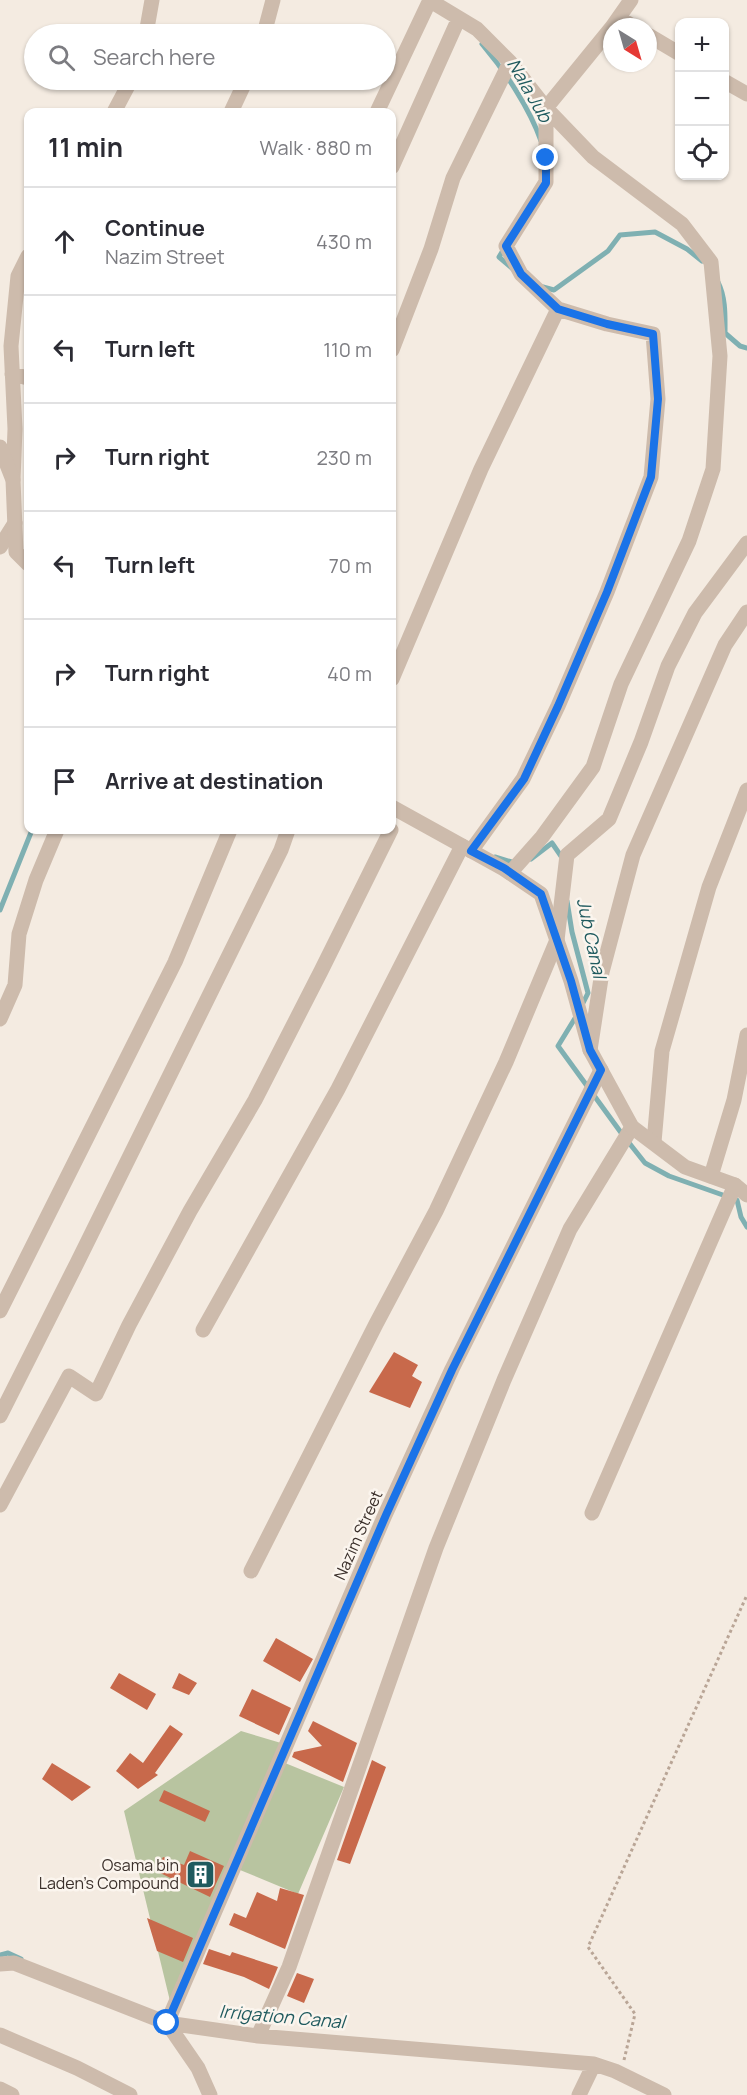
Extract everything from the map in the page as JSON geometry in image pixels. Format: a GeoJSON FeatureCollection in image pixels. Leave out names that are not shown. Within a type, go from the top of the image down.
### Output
{"type":"FeatureCollection","features":[{"type":"Feature","properties":{"kind":"street"},"geometry":{"type":"LineString","coordinates":[[148,24],[152,0]]}},
{"type":"Feature","properties":{"kind":"street"},"geometry":{"type":"LineString","coordinates":[[267,24],[273,0]]}},
{"type":"Feature","properties":{"kind":"street"},"geometry":{"type":"LineString","coordinates":[[396,72],[430,0],[477,29],[510,62],[546,108],[593,157],[682,224],[711,262],[720,356],[713,469],[689,541],[621,684],[593,767],[542,837],[510,873]]}},
{"type":"Feature","properties":{"kind":"street"},"geometry":{"type":"LineString","coordinates":[[618,18],[631,0]]}},
{"type":"Feature","properties":{"kind":"street"},"geometry":{"type":"LineString","coordinates":[[396,158],[459,18]]}},
{"type":"Feature","properties":{"kind":"street"},"geometry":{"type":"LineString","coordinates":[[202,1330],[338,1089],[466,848],[524,779],[607,592],[651,477],[658,399],[653,334],[607,324],[558,309],[521,274],[506,246],[546,183],[546,108],[603,38]]}},
{"type":"Feature","properties":{"kind":"street"},"geometry":{"type":"LineString","coordinates":[[657,40],[675,51]]}},
{"type":"Feature","properties":{"kind":"street"},"geometry":{"type":"LineString","coordinates":[[396,340],[431,249],[453,178],[510,62]]}},
{"type":"Feature","properties":{"kind":"street"},"geometry":{"type":"LineString","coordinates":[[729,84],[747,94]]}},
{"type":"Feature","properties":{"kind":"street"},"geometry":{"type":"LineString","coordinates":[[116,108],[126,90]]}},
{"type":"Feature","properties":{"kind":"street"},"geometry":{"type":"LineString","coordinates":[[233,108],[241,90]]}},
{"type":"Feature","properties":{"kind":"street"},"geometry":{"type":"LineString","coordinates":[[379,108],[387,90]]}},
{"type":"Feature","properties":{"kind":"street"},"geometry":{"type":"LineString","coordinates":[[24,268],[18,276],[11,346],[15,429],[13,480],[16,552],[24,560]]}},
{"type":"Feature","properties":{"kind":"street"},"geometry":{"type":"LineString","coordinates":[[396,670],[481,469],[558,309]]}},
{"type":"Feature","properties":{"kind":"street"},"geometry":{"type":"LineString","coordinates":[[12,374],[24,377]]}},
{"type":"Feature","properties":{"kind":"street"},"geometry":{"type":"LineString","coordinates":[[0,447],[13,480]]}},
{"type":"Feature","properties":{"kind":"street"},"geometry":{"type":"LineString","coordinates":[[0,547],[15,523]]}},
{"type":"Feature","properties":{"kind":"street"},"geometry":{"type":"LineString","coordinates":[[251,1571],[436,1211],[506,1062],[556,940],[567,855],[609,819],[678,645],[695,612],[747,543]]}},
{"type":"Feature","properties":{"kind":"street"},"geometry":{"type":"LineString","coordinates":[[590,1050],[602,972],[633,855],[725,645],[747,612]]}},
{"type":"Feature","properties":{"kind":"street"},"geometry":{"type":"LineString","coordinates":[[654,1142],[662,1051],[709,887],[747,790]]}},
{"type":"Feature","properties":{"kind":"street"},"geometry":{"type":"LineString","coordinates":[[396,809],[510,873],[541,894],[590,1050],[632,1127],[685,1167],[735,1185],[747,1196]]}},
{"type":"Feature","properties":{"kind":"street"},"geometry":{"type":"LineString","coordinates":[[0,1019],[15,985],[19,933],[36,880],[55,834]]}},
{"type":"Feature","properties":{"kind":"street"},"geometry":{"type":"LineString","coordinates":[[0,1311],[174,962],[228,834]]}},
{"type":"Feature","properties":{"kind":"street"},"geometry":{"type":"LineString","coordinates":[[0,1416],[281,850],[287,834]]}},
{"type":"Feature","properties":{"kind":"street"},"geometry":{"type":"LineString","coordinates":[[0,1504],[69,1376],[96,1394],[129,1325],[190,1211],[265,1080],[388,834]]}},
{"type":"Feature","properties":{"kind":"street"},"geometry":{"type":"LineString","coordinates":[[711,1176],[734,1100],[747,1035]]}},
{"type":"Feature","properties":{"kind":"street","name":"Nazim Street"},"geometry":{"type":"LineString","coordinates":[[167,2023],[381,1526],[447,1380],[601,1070]]}},
{"type":"Feature","properties":{"kind":"street"},"geometry":{"type":"LineString","coordinates":[[258,2036],[289,1967],[436,1548],[500,1391],[570,1229],[632,1127]]}},
{"type":"Feature","properties":{"kind":"street"},"geometry":{"type":"LineString","coordinates":[[592,1513],[735,1185]]}},
{"type":"Feature","properties":{"kind":"street"},"geometry":{"type":"LineString","coordinates":[[0,1964],[14,1963],[167,2023],[258,2036],[594,2064],[664,2095]]}},
{"type":"Feature","properties":{"kind":"street"},"geometry":{"type":"LineString","coordinates":[[167,2023],[198,2068],[210,2095]]}},
{"type":"Feature","properties":{"kind":"street"},"geometry":{"type":"LineString","coordinates":[[0,2036],[77,2068],[130,2095]]}},
{"type":"Feature","properties":{"kind":"street"},"geometry":{"type":"LineString","coordinates":[[579,2095],[594,2064]]}},
{"type":"Feature","properties":{"kind":"street"},"geometry":{"type":"LineString","coordinates":[[0,2090],[12,2095]]}},
{"type":"Feature","properties":{"kind":"path"},"geometry":{"type":"LineString","coordinates":[[621,2074],[635,2014],[588,1947],[747,1595]]}},
{"type":"Feature","properties":{"kind":"green space"},"geometry":{"type":"Polygon","coordinates":[[[241,1731],[281,1743],[170,2001],[124,1811],[241,1731]]]}},
{"type":"Feature","properties":{"kind":"green space"},"geometry":{"type":"Polygon","coordinates":[[[285,1763],[344,1787],[298,1894],[240,1870],[285,1763]]]}},
{"type":"Feature","properties":{"kind":"building"},"geometry":{"type":"Polygon","coordinates":[[[394,1352],[418,1365],[412,1376],[422,1382],[410,1408],[369,1392],[394,1352]]]}},
{"type":"Feature","properties":{"kind":"building"},"geometry":{"type":"Polygon","coordinates":[[[276,1638],[313,1659],[300,1682],[263,1661],[276,1638]]]}},
{"type":"Feature","properties":{"kind":"building"},"geometry":{"type":"Polygon","coordinates":[[[119,1673],[156,1694],[147,1710],[110,1688],[119,1673]]]}},
{"type":"Feature","properties":{"kind":"building"},"geometry":{"type":"Polygon","coordinates":[[[179,1673],[197,1683],[189,1695],[172,1688],[179,1673]]]}},
{"type":"Feature","properties":{"kind":"building"},"geometry":{"type":"Polygon","coordinates":[[[252,1689],[291,1708],[279,1735],[239,1716],[252,1689]]]}},
{"type":"Feature","properties":{"kind":"building"},"geometry":{"type":"Polygon","coordinates":[[[313,1721],[357,1743],[343,1782],[292,1757],[294,1752],[322,1746],[308,1731],[313,1721]]]}},
{"type":"Feature","properties":{"kind":"building"},"geometry":{"type":"Polygon","coordinates":[[[170,1725],[183,1734],[155,1773],[158,1775],[138,1789],[116,1771],[130,1753],[143,1763],[170,1725]]]}},
{"type":"Feature","properties":{"kind":"building"},"geometry":{"type":"Polygon","coordinates":[[[372,1760],[386,1767],[350,1864],[337,1860],[372,1760]]]}},
{"type":"Feature","properties":{"kind":"building"},"geometry":{"type":"Polygon","coordinates":[[[52,1763],[91,1787],[72,1801],[42,1779],[52,1763]]]}},
{"type":"Feature","properties":{"kind":"building"},"geometry":{"type":"Polygon","coordinates":[[[164,1790],[210,1811],[205,1822],[159,1801],[164,1790]]]}},
{"type":"Feature","properties":{"kind":"building","name":"Osama bin Laden's Compound"},"geometry":{"type":"Polygon","coordinates":[[[190,1851],[224,1866],[210,1897],[156,1871],[163,1857],[184,1865],[190,1851]]]}},
{"type":"Feature","properties":{"kind":"building"},"geometry":{"type":"Polygon","coordinates":[[[280,1888],[304,1895],[285,1949],[229,1925],[234,1913],[246,1918],[257,1892],[277,1901],[280,1888]]]}},
{"type":"Feature","properties":{"kind":"building"},"geometry":{"type":"Polygon","coordinates":[[[147,1918],[193,1938],[183,1962],[157,1951],[147,1918]]]}},
{"type":"Feature","properties":{"kind":"building"},"geometry":{"type":"Polygon","coordinates":[[[209,1949],[230,1956],[232,1952],[278,1967],[269,1989],[244,1977],[203,1964],[209,1949]]]}},
{"type":"Feature","properties":{"kind":"building"},"geometry":{"type":"Polygon","coordinates":[[[297,1973],[314,1979],[304,2003],[287,1996],[297,1973]]]}},
{"type":"Feature","properties":{"kind":"waterway","name":"Nala Jub"},"geometry":{"type":"LineString","coordinates":[[482,44],[516,91],[541,141]]}},
{"type":"Feature","properties":{"kind":"waterway","name":"Nala Jub"},"geometry":{"type":"LineString","coordinates":[[543,287],[554,290],[608,251],[620,235],[655,232],[687,249],[702,261]]}},
{"type":"Feature","properties":{"kind":"waterway","name":"Nala Jub"},"geometry":{"type":"LineString","coordinates":[[505,247],[499,257],[513,269]]}},
{"type":"Feature","properties":{"kind":"waterway","name":"Nala Jub"},"geometry":{"type":"LineString","coordinates":[[718,282],[724,301],[725,333],[740,346],[747,348]]}},
{"type":"Feature","properties":{"kind":"waterway","name":"Jub Canal"},"geometry":{"type":"LineString","coordinates":[[0,910],[30,834]]}},
{"type":"Feature","properties":{"kind":"waterway","name":"Jub Canal"},"geometry":{"type":"LineString","coordinates":[[531,859],[552,843],[563,859]]}},
{"type":"Feature","properties":{"kind":"waterway","name":"Jub Canal"},"geometry":{"type":"LineString","coordinates":[[495,857],[515,863]]}},
{"type":"Feature","properties":{"kind":"waterway","name":"Jub Canal"},"geometry":{"type":"LineString","coordinates":[[567,901],[572,932],[588,993],[581,1007]]}},
{"type":"Feature","properties":{"kind":"waterway","name":"Jub Canal"},"geometry":{"type":"LineString","coordinates":[[577,1015],[558,1046],[645,1163],[669,1176],[737,1200],[741,1217],[747,1227]]}},
{"type":"Feature","properties":{"kind":"waterway","name":"Irrigation Canal"},"geometry":{"type":"LineString","coordinates":[[0,1955],[8,1953],[21,1959]]}},
{"type":"Feature","properties":{"kind":"place","name":"Osama bin Laden's Compound"},"geometry":{"type":"Point","coordinates":[200,1874]}},
{"type":"Feature","properties":{"kind":"route"},"geometry":{"type":"LineString","coordinates":[[167,2023],[386,1515],[452,1370],[601,1070],[590,1050],[571,981],[541,894],[504,868],[471,851],[524,779],[607,592],[651,477],[658,399],[653,334],[607,324],[558,309],[521,274],[506,246],[546,183],[546,158]]}}]}
